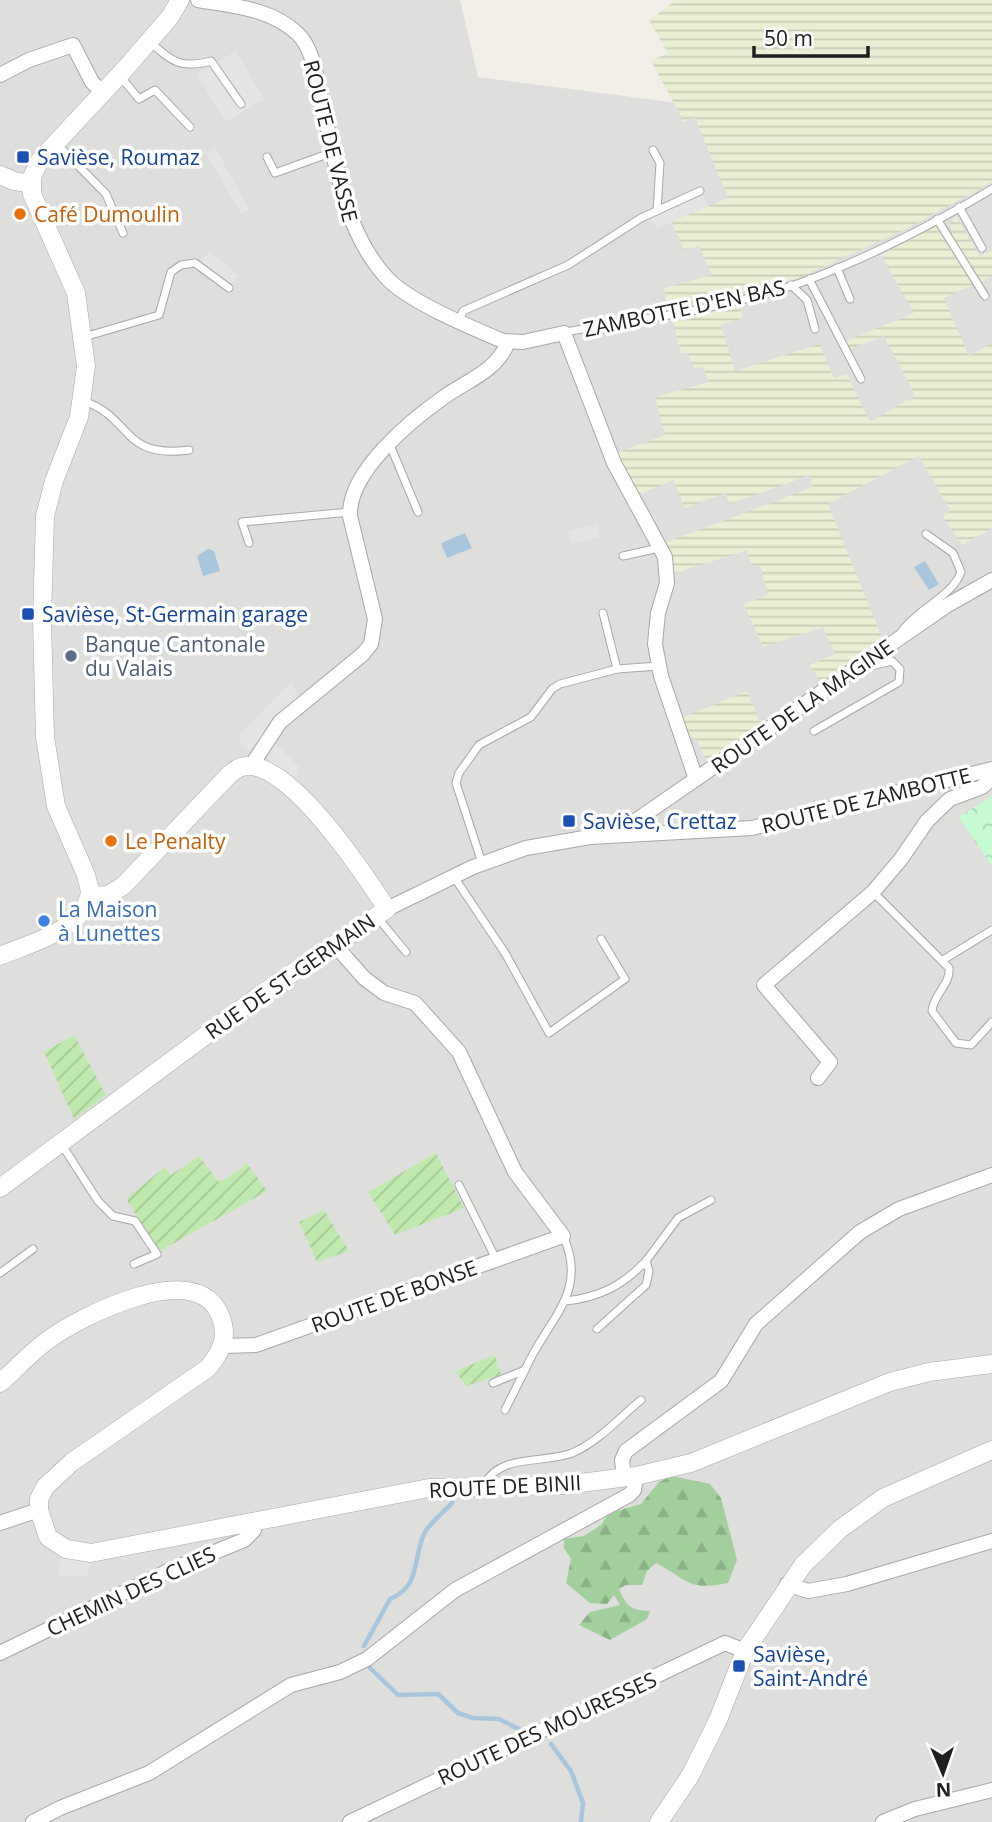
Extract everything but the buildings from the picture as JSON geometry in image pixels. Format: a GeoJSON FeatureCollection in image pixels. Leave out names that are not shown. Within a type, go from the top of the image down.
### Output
{"type":"FeatureCollection","features":[{"type":"Feature","properties":{"kind":"street"},"geometry":{"type":"LineString","coordinates":[[0,956],[74,921],[90,896],[86,875],[56,806],[45,737],[42,611],[45,516],[82,401],[86,373],[84,337],[73,285],[36,205],[31,184],[40,160],[119,76],[180,0]]}},
{"type":"Feature","properties":{"kind":"street","name":"ROUTE DE VASSE"},"geometry":{"type":"LineString","coordinates":[[198,0],[252,10],[281,22],[300,36],[313,61],[354,230],[385,276],[412,297],[508,342]]}},
{"type":"Feature","properties":{"kind":"street"},"geometry":{"type":"LineString","coordinates":[[0,75],[29,60],[73,46],[92,82],[102,92]]}},
{"type":"Feature","properties":{"kind":"street"},"geometry":{"type":"LineString","coordinates":[[0,174],[14,181],[31,184]]}},
{"type":"Feature","properties":{"kind":"street"},"geometry":{"type":"LineString","coordinates":[[251,766],[280,722],[363,654],[371,644],[375,619],[350,512],[352,495],[359,479],[390,445],[439,401],[492,366],[508,342],[523,342],[564,332],[614,463],[665,557],[667,583],[658,613],[654,644],[696,779]]}},
{"type":"Feature","properties":{"kind":"street","name":"ROUTE DE LA MAGINE"},"geometry":{"type":"LineString","coordinates":[[614,835],[946,606],[992,580]]}},
{"type":"Feature","properties":{"kind":"street"},"geometry":{"type":"LineString","coordinates":[[90,896],[108,895],[123,886],[228,776],[241,767],[251,766],[283,782],[309,804],[382,913]]}},
{"type":"Feature","properties":{"kind":"street","name":"ROUTE DE ZAMBOTTE"},"geometry":{"type":"LineString","coordinates":[[614,835],[752,828],[992,769]]}},
{"type":"Feature","properties":{"kind":"street"},"geometry":{"type":"LineString","coordinates":[[818,1078],[830,1062],[764,985],[873,891],[901,859],[927,821],[950,799],[982,787],[992,778]]}},
{"type":"Feature","properties":{"kind":"street","name":"RUE DE ST-GERMAIN"},"geometry":{"type":"LineString","coordinates":[[0,1188],[260,995],[382,913],[453,876],[526,848],[614,835]]}},
{"type":"Feature","properties":{"kind":"street"},"geometry":{"type":"LineString","coordinates":[[335,945],[363,978],[384,993],[415,1003],[459,1052],[515,1172],[563,1236]]}},
{"type":"Feature","properties":{"kind":"street"},"geometry":{"type":"LineString","coordinates":[[33,1822],[60,1808],[149,1773],[291,1685],[340,1672],[367,1659],[455,1591],[629,1495],[634,1490],[622,1460],[626,1451],[721,1381],[756,1324],[853,1237],[899,1209],[992,1175]]}},
{"type":"Feature","properties":{"kind":"street","name":"ROUTE DE BONSE"},"geometry":{"type":"LineString","coordinates":[[223,1346],[256,1345],[563,1236]]}},
{"type":"Feature","properties":{"kind":"street"},"geometry":{"type":"LineString","coordinates":[[0,1383],[48,1340],[117,1301],[175,1290],[197,1293],[213,1303],[224,1325],[223,1346],[208,1368],[72,1462],[44,1487],[39,1505],[0,1523]]}},
{"type":"Feature","properties":{"kind":"street","name":"ROUTE DE BINII"},"geometry":{"type":"LineString","coordinates":[[39,1505],[44,1530],[53,1542],[73,1551],[91,1553],[429,1488],[564,1485],[630,1477],[691,1463],[890,1382],[992,1364]]}},
{"type":"Feature","properties":{"kind":"street"},"geometry":{"type":"LineString","coordinates":[[659,1822],[690,1776],[718,1720],[744,1651],[788,1584],[840,1530],[883,1498],[992,1450]]}},
{"type":"Feature","properties":{"kind":"street","name":"CHEMIN DES CLIES"},"geometry":{"type":"LineString","coordinates":[[0,1653],[166,1573],[244,1540],[254,1530],[255,1522]]}},
{"type":"Feature","properties":{"kind":"street"},"geometry":{"type":"LineString","coordinates":[[788,1584],[808,1591],[847,1584],[992,1541]]}},
{"type":"Feature","properties":{"kind":"street","name":"ROUTE DES MOURESSES"},"geometry":{"type":"LineString","coordinates":[[351,1822],[725,1643],[744,1651]]}},
{"type":"Feature","properties":{"kind":"street"},"geometry":{"type":"LineString","coordinates":[[883,1822],[915,1809],[992,1790]]}},
{"type":"Feature","properties":{"kind":"lane"},"geometry":{"type":"LineString","coordinates":[[149,41],[174,63],[196,64],[211,61],[241,104]]}},
{"type":"Feature","properties":{"kind":"lane"},"geometry":{"type":"LineString","coordinates":[[119,76],[139,99],[155,90],[190,127]]}},
{"type":"Feature","properties":{"kind":"lane"},"geometry":{"type":"LineString","coordinates":[[56,142],[106,194],[123,233]]}},
{"type":"Feature","properties":{"kind":"lane"},"geometry":{"type":"LineString","coordinates":[[653,150],[660,163],[657,211]]}},
{"type":"Feature","properties":{"kind":"lane"},"geometry":{"type":"LineString","coordinates":[[267,158],[275,173],[333,152]]}},
{"type":"Feature","properties":{"kind":"lane","name":"ZAMBOTTE D'EN BAS"},"geometry":{"type":"LineString","coordinates":[[564,332],[686,312],[809,279],[937,219],[992,189]]}},
{"type":"Feature","properties":{"kind":"lane"},"geometry":{"type":"LineString","coordinates":[[459,320],[463,311],[568,265],[657,211],[700,191]]}},
{"type":"Feature","properties":{"kind":"lane"},"geometry":{"type":"LineString","coordinates":[[959,207],[982,248]]}},
{"type":"Feature","properties":{"kind":"lane"},"geometry":{"type":"LineString","coordinates":[[937,219],[985,296]]}},
{"type":"Feature","properties":{"kind":"lane"},"geometry":{"type":"LineString","coordinates":[[84,337],[159,314],[171,272],[181,265],[195,263],[229,288]]}},
{"type":"Feature","properties":{"kind":"lane"},"geometry":{"type":"LineString","coordinates":[[837,268],[850,299]]}},
{"type":"Feature","properties":{"kind":"lane"},"geometry":{"type":"LineString","coordinates":[[809,279],[861,379]]}},
{"type":"Feature","properties":{"kind":"lane"},"geometry":{"type":"LineString","coordinates":[[791,285],[807,300],[815,329]]}},
{"type":"Feature","properties":{"kind":"lane"},"geometry":{"type":"LineString","coordinates":[[82,401],[102,410],[144,448],[168,453],[189,450]]}},
{"type":"Feature","properties":{"kind":"lane"},"geometry":{"type":"LineString","coordinates":[[390,445],[418,512]]}},
{"type":"Feature","properties":{"kind":"lane"},"geometry":{"type":"LineString","coordinates":[[249,542],[242,523],[350,512]]}},
{"type":"Feature","properties":{"kind":"lane"},"geometry":{"type":"LineString","coordinates":[[896,641],[911,618],[957,583],[961,572],[953,553],[926,534]]}},
{"type":"Feature","properties":{"kind":"lane"},"geometry":{"type":"LineString","coordinates":[[623,555],[660,547]]}},
{"type":"Feature","properties":{"kind":"lane"},"geometry":{"type":"LineString","coordinates":[[603,613],[617,669]]}},
{"type":"Feature","properties":{"kind":"lane"},"geometry":{"type":"LineString","coordinates":[[814,731],[899,682],[900,669],[892,661],[866,668],[860,666]]}},
{"type":"Feature","properties":{"kind":"lane"},"geometry":{"type":"LineString","coordinates":[[482,863],[456,783],[458,773],[483,742],[531,718],[555,687],[617,669],[659,666]]}},
{"type":"Feature","properties":{"kind":"lane"},"geometry":{"type":"LineString","coordinates":[[453,876],[505,953],[549,1033],[625,979],[601,939]]}},
{"type":"Feature","properties":{"kind":"lane"},"geometry":{"type":"LineString","coordinates":[[873,891],[943,960],[950,973],[932,1004],[934,1018],[962,1046],[971,1045],[992,1022]]}},
{"type":"Feature","properties":{"kind":"lane"},"geometry":{"type":"LineString","coordinates":[[382,913],[406,952]]}},
{"type":"Feature","properties":{"kind":"lane"},"geometry":{"type":"LineString","coordinates":[[943,960],[992,930]]}},
{"type":"Feature","properties":{"kind":"lane"},"geometry":{"type":"LineString","coordinates":[[60,1142],[98,1201],[113,1216],[135,1220],[157,1254],[134,1264]]}},
{"type":"Feature","properties":{"kind":"lane"},"geometry":{"type":"LineString","coordinates":[[459,1185],[497,1260]]}},
{"type":"Feature","properties":{"kind":"lane"},"geometry":{"type":"LineString","coordinates":[[566,1301],[594,1297],[612,1289],[646,1261],[678,1219],[711,1200]]}},
{"type":"Feature","properties":{"kind":"lane"},"geometry":{"type":"LineString","coordinates":[[505,1410],[534,1348],[566,1301],[572,1274],[570,1252],[563,1236]]}},
{"type":"Feature","properties":{"kind":"lane"},"geometry":{"type":"LineString","coordinates":[[0,1273],[33,1249]]}},
{"type":"Feature","properties":{"kind":"lane"},"geometry":{"type":"LineString","coordinates":[[597,1329],[646,1285],[649,1271],[646,1261]]}},
{"type":"Feature","properties":{"kind":"lane"},"geometry":{"type":"LineString","coordinates":[[493,1383],[524,1370]]}},
{"type":"Feature","properties":{"kind":"lane"},"geometry":{"type":"LineString","coordinates":[[484,1485],[489,1476],[503,1467],[580,1449],[641,1400]]}},
{"type":"Feature","properties":{"kind":"shaded area"},"geometry":{"type":"Polygon","coordinates":[[[0,0],[460,0],[478,77],[772,115],[992,174],[992,1822],[0,1822],[0,0]]]}},
{"type":"Feature","properties":{"kind":"shaded area"},"geometry":{"type":"Polygon","coordinates":[[[236,51],[264,99],[225,122],[197,74],[236,51]]]}},
{"type":"Feature","properties":{"kind":"shaded area"},"geometry":{"type":"Polygon","coordinates":[[[215,147],[249,210],[241,214],[206,153],[215,147]]]}},
{"type":"Feature","properties":{"kind":"shaded area"},"geometry":{"type":"Polygon","coordinates":[[[703,195],[708,206],[656,229],[651,218],[703,195]]]}},
{"type":"Feature","properties":{"kind":"shaded area"},"geometry":{"type":"Polygon","coordinates":[[[209,251],[239,275],[230,286],[200,262],[209,251]]]}},
{"type":"Feature","properties":{"kind":"shaded area"},"geometry":{"type":"Polygon","coordinates":[[[598,524],[600,537],[571,544],[568,530],[598,524]]]}},
{"type":"Feature","properties":{"kind":"shaded area"},"geometry":{"type":"Polygon","coordinates":[[[291,682],[299,699],[247,752],[238,736],[291,682]]]}},
{"type":"Feature","properties":{"kind":"shaded area"},"geometry":{"type":"Polygon","coordinates":[[[272,740],[299,767],[297,778],[273,766],[262,753],[272,740]]]}},
{"type":"Feature","properties":{"kind":"shaded area"},"geometry":{"type":"Polygon","coordinates":[[[61,1555],[93,1561],[86,1577],[59,1576],[61,1555]]]}},
{"type":"Feature","properties":{"kind":"green space"},"geometry":{"type":"Polygon","coordinates":[[[676,0],[992,0],[992,182],[912,226],[797,279],[668,309],[664,288],[712,275],[699,246],[684,250],[671,221],[728,198],[695,117],[684,122],[651,61],[668,53],[649,20],[676,0]]]}},
{"type":"Feature","properties":{"kind":"green space"},"geometry":{"type":"Polygon","coordinates":[[[956,216],[980,256],[992,250],[992,276],[981,282],[951,235],[951,223],[956,216]]]}},
{"type":"Feature","properties":{"kind":"green space"},"geometry":{"type":"Polygon","coordinates":[[[936,226],[973,285],[944,298],[969,356],[992,343],[992,528],[962,545],[943,517],[950,510],[919,456],[828,504],[883,640],[821,682],[810,665],[835,654],[823,627],[763,647],[744,604],[768,595],[760,565],[752,566],[747,550],[673,574],[667,542],[813,487],[810,475],[730,504],[725,493],[685,508],[673,480],[636,496],[617,453],[665,435],[655,397],[709,382],[703,367],[694,368],[688,353],[681,353],[673,322],[739,305],[743,318],[721,325],[735,371],[819,344],[834,378],[847,374],[870,422],[915,395],[884,336],[850,349],[846,341],[914,313],[881,255],[936,226]]]}},
{"type":"Feature","properties":{"kind":"green space"},"geometry":{"type":"Polygon","coordinates":[[[747,691],[761,725],[707,762],[696,738],[688,741],[679,719],[747,691]]]}},
{"type":"Feature","properties":{"kind":"green space"},"geometry":{"type":"Polygon","coordinates":[[[992,796],[992,867],[958,817],[992,796]]]}},
{"type":"Feature","properties":{"kind":"green space"},"geometry":{"type":"Polygon","coordinates":[[[74,1035],[106,1095],[74,1119],[44,1052],[74,1035]]]}},
{"type":"Feature","properties":{"kind":"green space"},"geometry":{"type":"Polygon","coordinates":[[[436,1153],[464,1208],[395,1235],[368,1192],[436,1153]]]}},
{"type":"Feature","properties":{"kind":"green space"},"geometry":{"type":"Polygon","coordinates":[[[199,1156],[219,1182],[241,1169],[246,1162],[267,1191],[160,1251],[126,1199],[165,1167],[171,1175],[199,1156]]]}},
{"type":"Feature","properties":{"kind":"green space"},"geometry":{"type":"Polygon","coordinates":[[[324,1210],[349,1251],[317,1262],[299,1222],[324,1210]]]}},
{"type":"Feature","properties":{"kind":"green space"},"geometry":{"type":"Polygon","coordinates":[[[495,1355],[501,1375],[466,1386],[455,1371],[495,1355]]]}},
{"type":"Feature","properties":{"kind":"green space"},"geometry":{"type":"Polygon","coordinates":[[[672,1476],[710,1484],[721,1498],[737,1560],[728,1583],[697,1585],[656,1563],[647,1571],[642,1585],[626,1585],[619,1589],[630,1606],[650,1611],[647,1619],[610,1640],[579,1625],[590,1612],[620,1605],[614,1595],[607,1604],[590,1603],[566,1583],[571,1559],[564,1548],[564,1539],[584,1536],[601,1525],[609,1513],[641,1504],[659,1482],[672,1476]]]}},
{"type":"Feature","properties":{"kind":"water"},"geometry":{"type":"Polygon","coordinates":[[[465,533],[472,548],[447,558],[441,543],[465,533]]]}},
{"type":"Feature","properties":{"kind":"water"},"geometry":{"type":"Polygon","coordinates":[[[208,549],[214,551],[220,571],[203,576],[197,556],[208,549]]]}},
{"type":"Feature","properties":{"kind":"water"},"geometry":{"type":"Polygon","coordinates":[[[925,561],[939,584],[929,590],[914,567],[925,561]]]}},
{"type":"Feature","properties":{"kind":"waterway"},"geometry":{"type":"LineString","coordinates":[[364,1646],[390,1599],[407,1587],[412,1579],[425,1532],[452,1503]]}},
{"type":"Feature","properties":{"kind":"waterway"},"geometry":{"type":"LineString","coordinates":[[370,1668],[398,1695],[438,1694],[458,1713],[473,1718],[499,1719],[521,1730]]}},
{"type":"Feature","properties":{"kind":"waterway"},"geometry":{"type":"LineString","coordinates":[[551,1744],[571,1771],[583,1803],[581,1822]]}},
{"type":"Feature","properties":{"kind":"place","name":"Savièse, Roumaz"},"geometry":{"type":"Point","coordinates":[23,157]}},
{"type":"Feature","properties":{"kind":"place","name":"Café Dumoulin"},"geometry":{"type":"Point","coordinates":[20,214]}},
{"type":"Feature","properties":{"kind":"place","name":"Savièse, St-Germain garage"},"geometry":{"type":"Point","coordinates":[28,614]}},
{"type":"Feature","properties":{"kind":"place","name":"Banque Cantonale du Valais"},"geometry":{"type":"Point","coordinates":[71,656]}},
{"type":"Feature","properties":{"kind":"place","name":"Savièse, Crettaz"},"geometry":{"type":"Point","coordinates":[569,821]}},
{"type":"Feature","properties":{"kind":"place","name":"Le Penalty"},"geometry":{"type":"Point","coordinates":[111,841]}},
{"type":"Feature","properties":{"kind":"place","name":"La Maison à Lunettes"},"geometry":{"type":"Point","coordinates":[44,921]}},
{"type":"Feature","properties":{"kind":"place","name":"Savièse, Saint-André"},"geometry":{"type":"Point","coordinates":[739,1666]}}]}
